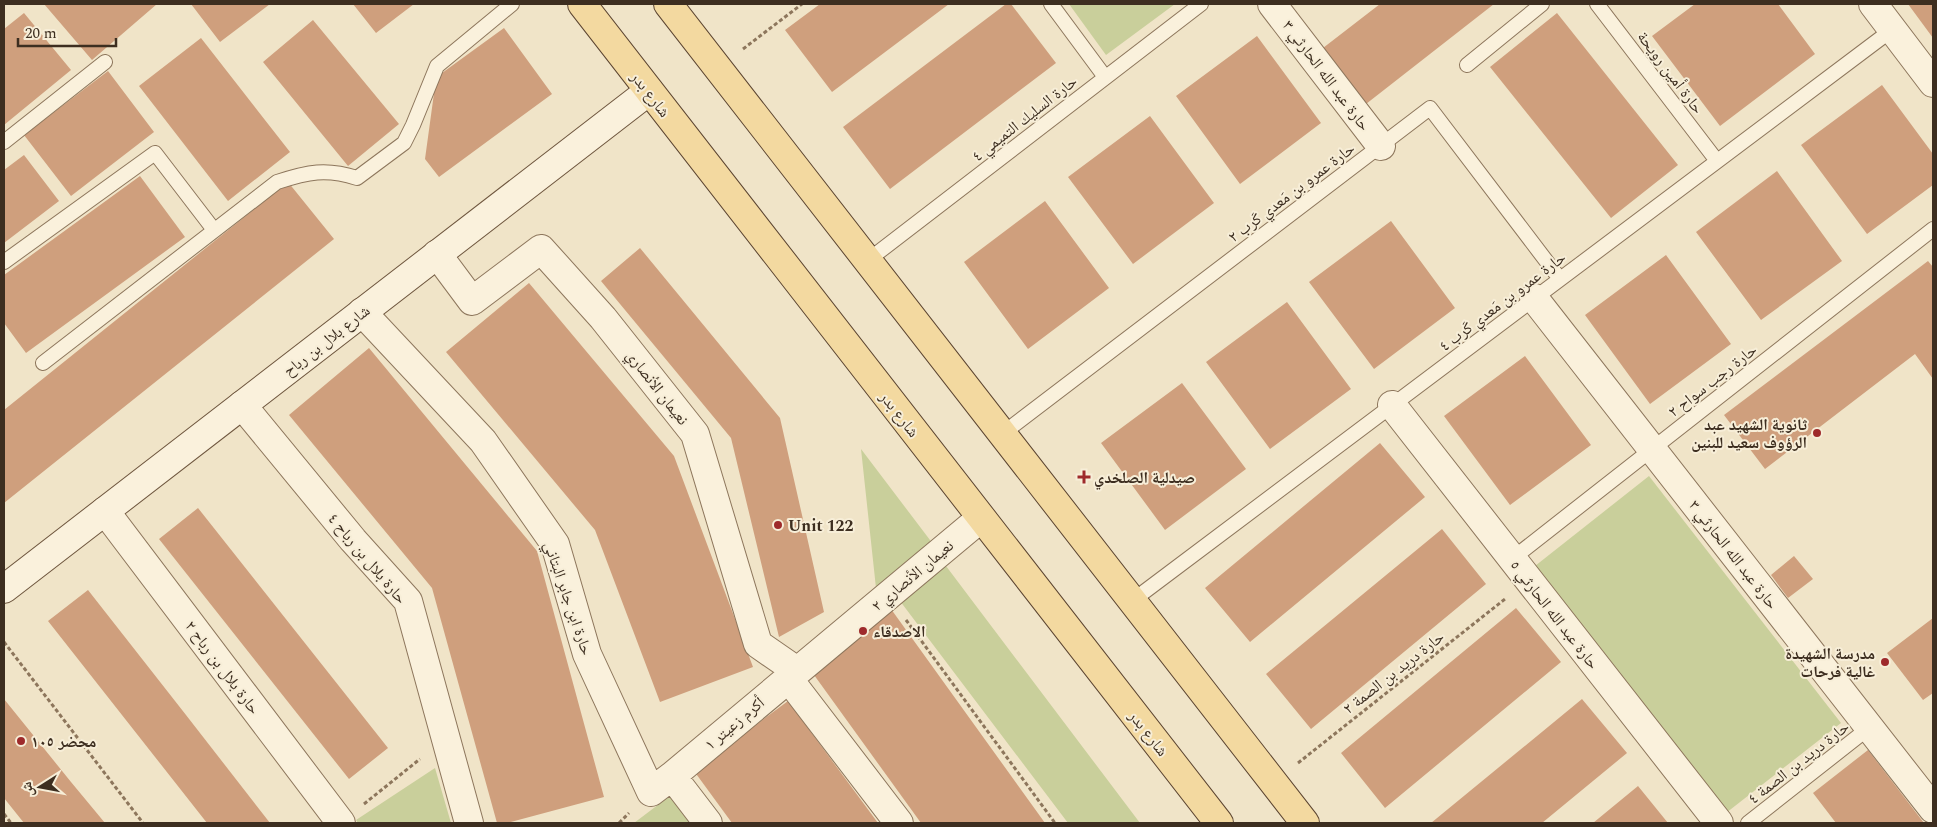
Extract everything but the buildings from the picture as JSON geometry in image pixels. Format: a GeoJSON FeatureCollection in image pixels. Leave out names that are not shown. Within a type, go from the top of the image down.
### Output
{"type":"FeatureCollection","features":[{"type":"Feature","properties":{"kind":"main road","name":"شارع بدر"},"geometry":{"type":"LineString","coordinates":[[582,4],[1219,823]]}},
{"type":"Feature","properties":{"kind":"main road"},"geometry":{"type":"LineString","coordinates":[[668,4],[1305,823]]}},
{"type":"Feature","properties":{"kind":"street","name":"حارة عبد الله الحارثي ٣"},"geometry":{"type":"LineString","coordinates":[[1272,4],[1381,146]]}},
{"type":"Feature","properties":{"kind":"street"},"geometry":{"type":"LineString","coordinates":[[1873,4],[1933,83]]}},
{"type":"Feature","properties":{"kind":"street","name":"شارع بلال بن رباح"},"geometry":{"type":"LineString","coordinates":[[4,589],[649,91]]}},
{"type":"Feature","properties":{"kind":"street","name":"نعيمان الأنصاري"},"geometry":{"type":"LineString","coordinates":[[437,254],[472,301],[540,249],[603,318],[695,434],[758,644],[792,675]]}},
{"type":"Feature","properties":{"kind":"street","name":"حارة عبد الله الحارثي ٣"},"geometry":{"type":"LineString","coordinates":[[1534,298],[1933,809]]}},
{"type":"Feature","properties":{"kind":"street","name":"حارة ابن جابر البتاني"},"geometry":{"type":"LineString","coordinates":[[362,312],[483,442],[555,544],[587,654],[651,792],[672,776]]}},
{"type":"Feature","properties":{"kind":"street","name":"حارة بلال بن رباح ٤"},"geometry":{"type":"LineString","coordinates":[[242,405],[353,540],[408,601],[468,823]]}},
{"type":"Feature","properties":{"kind":"street","name":"حارة عبد الله الحارثي ٥"},"geometry":{"type":"LineString","coordinates":[[1392,405],[1719,823]]}},
{"type":"Feature","properties":{"kind":"street","name":"حارة بلال بن رباح ٢"},"geometry":{"type":"LineString","coordinates":[[105,511],[340,823]]}},
{"type":"Feature","properties":{"kind":"street","name":"نعيمان الأنصاري ٢"},"geometry":{"type":"LineString","coordinates":[[792,675],[981,518]]}},
{"type":"Feature","properties":{"kind":"street"},"geometry":{"type":"LineString","coordinates":[[792,675],[899,823]]}},
{"type":"Feature","properties":{"kind":"street","name":"أكرم زعيتر ١"},"geometry":{"type":"LineString","coordinates":[[672,776],[792,675]]}},
{"type":"Feature","properties":{"kind":"street"},"geometry":{"type":"LineString","coordinates":[[672,776],[708,823]]}},
{"type":"Feature","properties":{"kind":"lane"},"geometry":{"type":"LineString","coordinates":[[43,363],[277,182],[310,172],[340,172],[357,178],[404,143],[437,66],[512,4]]}},
{"type":"Feature","properties":{"kind":"lane"},"geometry":{"type":"LineString","coordinates":[[1051,4],[1105,77]]}},
{"type":"Feature","properties":{"kind":"lane","name":"حارة السليك التميمي ٤"},"geometry":{"type":"LineString","coordinates":[[868,261],[1201,4]]}},
{"type":"Feature","properties":{"kind":"lane"},"geometry":{"type":"LineString","coordinates":[[1467,65],[1542,4]]}},
{"type":"Feature","properties":{"kind":"lane","name":"حارة أمين رويحة"},"geometry":{"type":"LineString","coordinates":[[1597,4],[1717,161]]}},
{"type":"Feature","properties":{"kind":"lane","name":"حارة عمرو بن مَعدي كَرب ٤"},"geometry":{"type":"LineString","coordinates":[[1132,601],[1892,29]]}},
{"type":"Feature","properties":{"kind":"lane"},"geometry":{"type":"LineString","coordinates":[[4,142],[105,62]]}},
{"type":"Feature","properties":{"kind":"lane","name":"حارة عمرو بن مَعدي كَرب ٢"},"geometry":{"type":"LineString","coordinates":[[1002,434],[1430,108],[1560,280]]}},
{"type":"Feature","properties":{"kind":"lane"},"geometry":{"type":"LineString","coordinates":[[4,262],[155,153],[214,230]]}},
{"type":"Feature","properties":{"kind":"lane","name":"حارة رجب سواح ٢"},"geometry":{"type":"LineString","coordinates":[[1512,559],[1933,229]]}},
{"type":"Feature","properties":{"kind":"lane","name":"حارة دريد بن الصمة ٤"},"geometry":{"type":"LineString","coordinates":[[1748,823],[1870,728]]}},
{"type":"Feature","properties":{"kind":"path"},"geometry":{"type":"LineString","coordinates":[[717,67],[755,41],[802,4]]}},
{"type":"Feature","properties":{"kind":"path","name":"حارة دريد بن الصمة ٢"},"geometry":{"type":"LineString","coordinates":[[1274,783],[1529,580]]}},
{"type":"Feature","properties":{"kind":"path"},"geometry":{"type":"LineString","coordinates":[[888,595],[1055,823]]}},
{"type":"Feature","properties":{"kind":"path"},"geometry":{"type":"LineString","coordinates":[[4,642],[143,823]]}},
{"type":"Feature","properties":{"kind":"path"},"geometry":{"type":"LineString","coordinates":[[340,823],[446,739]]}},
{"type":"Feature","properties":{"kind":"path"},"geometry":{"type":"LineString","coordinates":[[4,814],[11,823]]}},
{"type":"Feature","properties":{"kind":"green space"},"geometry":{"type":"Polygon","coordinates":[[[1069,4],[1175,4],[1106,55],[1069,4]]]}},
{"type":"Feature","properties":{"kind":"green space"},"geometry":{"type":"Polygon","coordinates":[[[861,449],[933,544],[876,588],[861,449]]]}},
{"type":"Feature","properties":{"kind":"green space"},"geometry":{"type":"Polygon","coordinates":[[[1649,476],[1841,723],[1726,813],[1535,566],[1649,476]]]}},
{"type":"Feature","properties":{"kind":"green space"},"geometry":{"type":"Polygon","coordinates":[[[946,566],[1140,823],[1068,823],[900,601],[946,566]]]}},
{"type":"Feature","properties":{"kind":"green space"},"geometry":{"type":"Polygon","coordinates":[[[435,768],[451,823],[358,823],[356,820],[435,768]]]}},
{"type":"Feature","properties":{"kind":"green space"},"geometry":{"type":"Polygon","coordinates":[[[671,795],[692,823],[634,823],[671,795]]]}},
{"type":"Feature","properties":{"kind":"place","name":"ثانوية الشهيد عبد الرؤوف سعيد للبنين"},"geometry":{"type":"Point","coordinates":[1817,433]}},
{"type":"Feature","properties":{"kind":"place","name":"صيدلية الصلخدي"},"geometry":{"type":"Point","coordinates":[1084,477]}},
{"type":"Feature","properties":{"kind":"place","name":"Unit 122"},"geometry":{"type":"Point","coordinates":[778,525]}},
{"type":"Feature","properties":{"kind":"place","name":"الاصدقاء"},"geometry":{"type":"Point","coordinates":[863,631]}},
{"type":"Feature","properties":{"kind":"place","name":"مدرسة الشهيدة غالية فرحات"},"geometry":{"type":"Point","coordinates":[1885,662]}},
{"type":"Feature","properties":{"kind":"place","name":"محضر ١٠٥"},"geometry":{"type":"Point","coordinates":[21,741]}}]}
